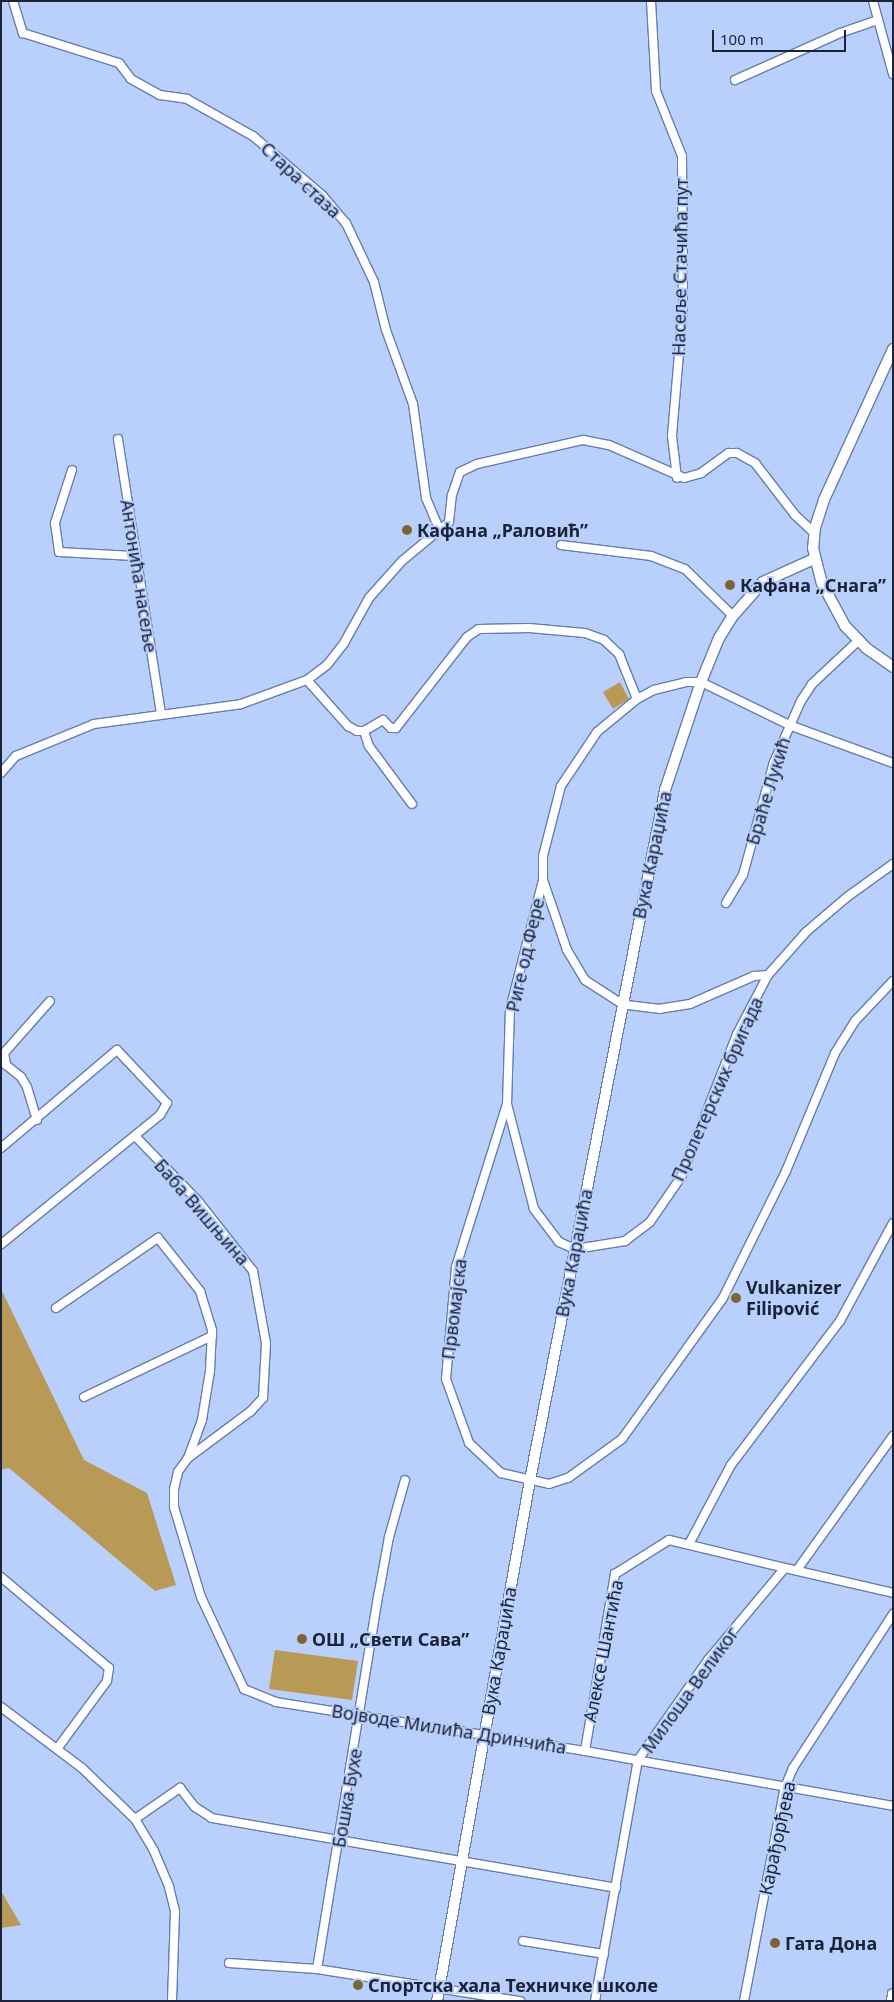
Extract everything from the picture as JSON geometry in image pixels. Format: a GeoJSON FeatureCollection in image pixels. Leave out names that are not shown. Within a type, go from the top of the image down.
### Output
{"type":"FeatureCollection","features":[{"type":"Feature","properties":{"kind":"street","name":"Стара стаза"},"geometry":{"type":"LineString","coordinates":[[13,1],[23,33],[119,63],[131,80],[160,95],[187,99],[253,136],[323,196],[346,224],[374,282],[386,330],[413,404],[426,498],[439,530]]}},
{"type":"Feature","properties":{"kind":"street","name":"Насеље Стачића пут"},"geometry":{"type":"LineString","coordinates":[[651,1],[656,91],[682,156],[683,308],[672,436],[677,478]]}},
{"type":"Feature","properties":{"kind":"street"},"geometry":{"type":"LineString","coordinates":[[873,1],[893,74]]}},
{"type":"Feature","properties":{"kind":"street"},"geometry":{"type":"LineString","coordinates":[[735,80],[840,33],[878,20]]}},
{"type":"Feature","properties":{"kind":"street"},"geometry":{"type":"LineString","coordinates":[[893,349],[824,500],[814,533],[814,559],[835,610],[858,641],[893,667]]}},
{"type":"Feature","properties":{"kind":"street","name":"Антонића насеље"},"geometry":{"type":"LineString","coordinates":[[118,439],[134,556],[161,714]]}},
{"type":"Feature","properties":{"kind":"street"},"geometry":{"type":"LineString","coordinates":[[1,773],[16,756],[94,724],[241,704],[307,680],[327,664],[344,643],[369,598],[402,561],[449,522],[452,495],[460,472],[477,464],[569,440],[596,441],[609,445],[677,478],[691,478],[729,453],[745,456],[814,533]]}},
{"type":"Feature","properties":{"kind":"street"},"geometry":{"type":"LineString","coordinates":[[72,470],[55,523],[58,552],[134,556]]}},
{"type":"Feature","properties":{"kind":"street"},"geometry":{"type":"LineString","coordinates":[[561,546],[651,556],[685,568],[733,616]]}},
{"type":"Feature","properties":{"kind":"street","name":"Вука Караџића"},"geometry":{"type":"LineString","coordinates":[[437,2001],[530,1480],[657,823],[674,758],[701,682],[720,638],[733,616],[763,582],[814,559]]}},
{"type":"Feature","properties":{"kind":"street"},"geometry":{"type":"LineString","coordinates":[[307,680],[348,726],[364,731],[383,720],[391,728],[396,728],[467,636],[479,629],[529,628],[597,636],[619,654],[637,699]]}},
{"type":"Feature","properties":{"kind":"street","name":"Браће Лукић"},"geometry":{"type":"LineString","coordinates":[[726,902],[743,875],[774,762],[789,724],[812,684],[858,641]]}},
{"type":"Feature","properties":{"kind":"street"},"geometry":{"type":"LineString","coordinates":[[768,974],[754,976],[690,1004],[660,1009],[622,1004],[597,990],[576,968],[543,880],[543,856],[561,786],[598,732],[637,699],[654,690],[701,682],[789,724],[893,763]]}},
{"type":"Feature","properties":{"kind":"street"},"geometry":{"type":"LineString","coordinates":[[364,731],[369,746],[412,804]]}},
{"type":"Feature","properties":{"kind":"street","name":"Пролетерских бригада"},"geometry":{"type":"LineString","coordinates":[[575,1249],[625,1241],[650,1222],[676,1184],[737,1034],[768,974],[806,932],[846,897],[893,864]]}},
{"type":"Feature","properties":{"kind":"street","name":"Риге од Фере"},"geometry":{"type":"LineString","coordinates":[[543,880],[510,1009],[507,1104],[534,1209],[559,1242],[575,1249]]}},
{"type":"Feature","properties":{"kind":"street","name":"Првомајска"},"geometry":{"type":"LineString","coordinates":[[507,1104],[456,1267],[446,1378],[468,1443],[501,1472],[549,1484],[568,1478],[622,1439],[723,1298],[786,1171],[836,1053],[855,1020],[893,981]]}},
{"type":"Feature","properties":{"kind":"street"},"geometry":{"type":"LineString","coordinates":[[37,1120],[27,1087],[21,1077],[6,1065],[4,1053],[50,1001]]}},
{"type":"Feature","properties":{"kind":"street"},"geometry":{"type":"LineString","coordinates":[[1,1148],[37,1120],[117,1050],[167,1103],[160,1115],[1,1244]]}},
{"type":"Feature","properties":{"kind":"street","name":"Баба Вишњина"},"geometry":{"type":"LineString","coordinates":[[135,1136],[198,1200],[253,1271],[266,1343],[266,1383],[258,1404],[188,1458],[178,1472],[174,1507],[201,1597],[244,1689]]}},
{"type":"Feature","properties":{"kind":"street"},"geometry":{"type":"LineString","coordinates":[[689,1544],[731,1466],[840,1321],[893,1223]]}},
{"type":"Feature","properties":{"kind":"street"},"geometry":{"type":"LineString","coordinates":[[56,1308],[158,1238],[200,1291],[212,1336],[202,1420],[188,1458]]}},
{"type":"Feature","properties":{"kind":"street"},"geometry":{"type":"LineString","coordinates":[[84,1397],[212,1336]]}},
{"type":"Feature","properties":{"kind":"street"},"geometry":{"type":"LineString","coordinates":[[797,1570],[893,1436]]}},
{"type":"Feature","properties":{"kind":"street","name":"Бошка Бухе"},"geometry":{"type":"LineString","coordinates":[[317,1969],[361,1714],[387,1546],[405,1480]]}},
{"type":"Feature","properties":{"kind":"street","name":"Алексе Шантића"},"geometry":{"type":"LineString","coordinates":[[585,1751],[615,1574],[669,1540],[785,1568]]}},
{"type":"Feature","properties":{"kind":"street"},"geometry":{"type":"LineString","coordinates":[[785,1568],[893,1593]]}},
{"type":"Feature","properties":{"kind":"street","name":"Милоша Великог"},"geometry":{"type":"LineString","coordinates":[[595,2001],[638,1760],[708,1660],[785,1568]]}},
{"type":"Feature","properties":{"kind":"street"},"geometry":{"type":"LineString","coordinates":[[1,1577],[109,1668],[107,1681],[58,1748]]}},
{"type":"Feature","properties":{"kind":"street","name":"Карађорђева"},"geometry":{"type":"LineString","coordinates":[[744,2001],[785,1787],[793,1768],[893,1614]]}},
{"type":"Feature","properties":{"kind":"street","name":"Војводе Милића Дринчића"},"geometry":{"type":"LineString","coordinates":[[244,1689],[276,1702],[361,1714],[484,1737],[585,1751],[893,1806]]}},
{"type":"Feature","properties":{"kind":"street"},"geometry":{"type":"LineString","coordinates":[[1,1707],[58,1748],[135,1819],[161,1864],[175,1911],[172,2001]]}},
{"type":"Feature","properties":{"kind":"street"},"geometry":{"type":"LineString","coordinates":[[135,1819],[180,1788],[195,1807],[212,1818],[616,1888]]}},
{"type":"Feature","properties":{"kind":"street"},"geometry":{"type":"LineString","coordinates":[[523,1941],[604,1954]]}},
{"type":"Feature","properties":{"kind":"street"},"geometry":{"type":"LineString","coordinates":[[229,1963],[317,1969],[520,2001]]}},
{"type":"Feature","properties":{"kind":"street"},"geometry":{"type":"LineString","coordinates":[[892,2001],[893,1994]]}},
{"type":"Feature","properties":{"kind":"shaded area"},"geometry":{"type":"Polygon","coordinates":[[[620,682],[629,699],[613,709],[603,692],[620,682]]]}},
{"type":"Feature","properties":{"kind":"shaded area"},"geometry":{"type":"Polygon","coordinates":[[[1,1289],[84,1460],[147,1493],[176,1585],[155,1591],[9,1468],[1,1470],[1,1289]]]}},
{"type":"Feature","properties":{"kind":"shaded area"},"geometry":{"type":"Polygon","coordinates":[[[275,1650],[358,1661],[352,1700],[269,1689],[275,1650]]]}},
{"type":"Feature","properties":{"kind":"shaded area"},"geometry":{"type":"Polygon","coordinates":[[[1,1891],[21,1925],[1,1928],[1,1891]]]}},
{"type":"Feature","properties":{"kind":"place","name":"Кафана „Раловић”"},"geometry":{"type":"Point","coordinates":[407,530]}},
{"type":"Feature","properties":{"kind":"place","name":"Кафана „Снага”"},"geometry":{"type":"Point","coordinates":[730,585]}},
{"type":"Feature","properties":{"kind":"place","name":"Vulkanizer Filipović"},"geometry":{"type":"Point","coordinates":[736,1298]}},
{"type":"Feature","properties":{"kind":"place","name":"ОШ „Свети Сава”"},"geometry":{"type":"Point","coordinates":[302,1639]}},
{"type":"Feature","properties":{"kind":"place","name":"Гата Дона"},"geometry":{"type":"Point","coordinates":[775,1943]}},
{"type":"Feature","properties":{"kind":"place","name":"Спортска хала Техничке школе"},"geometry":{"type":"Point","coordinates":[358,1985]}}]}
